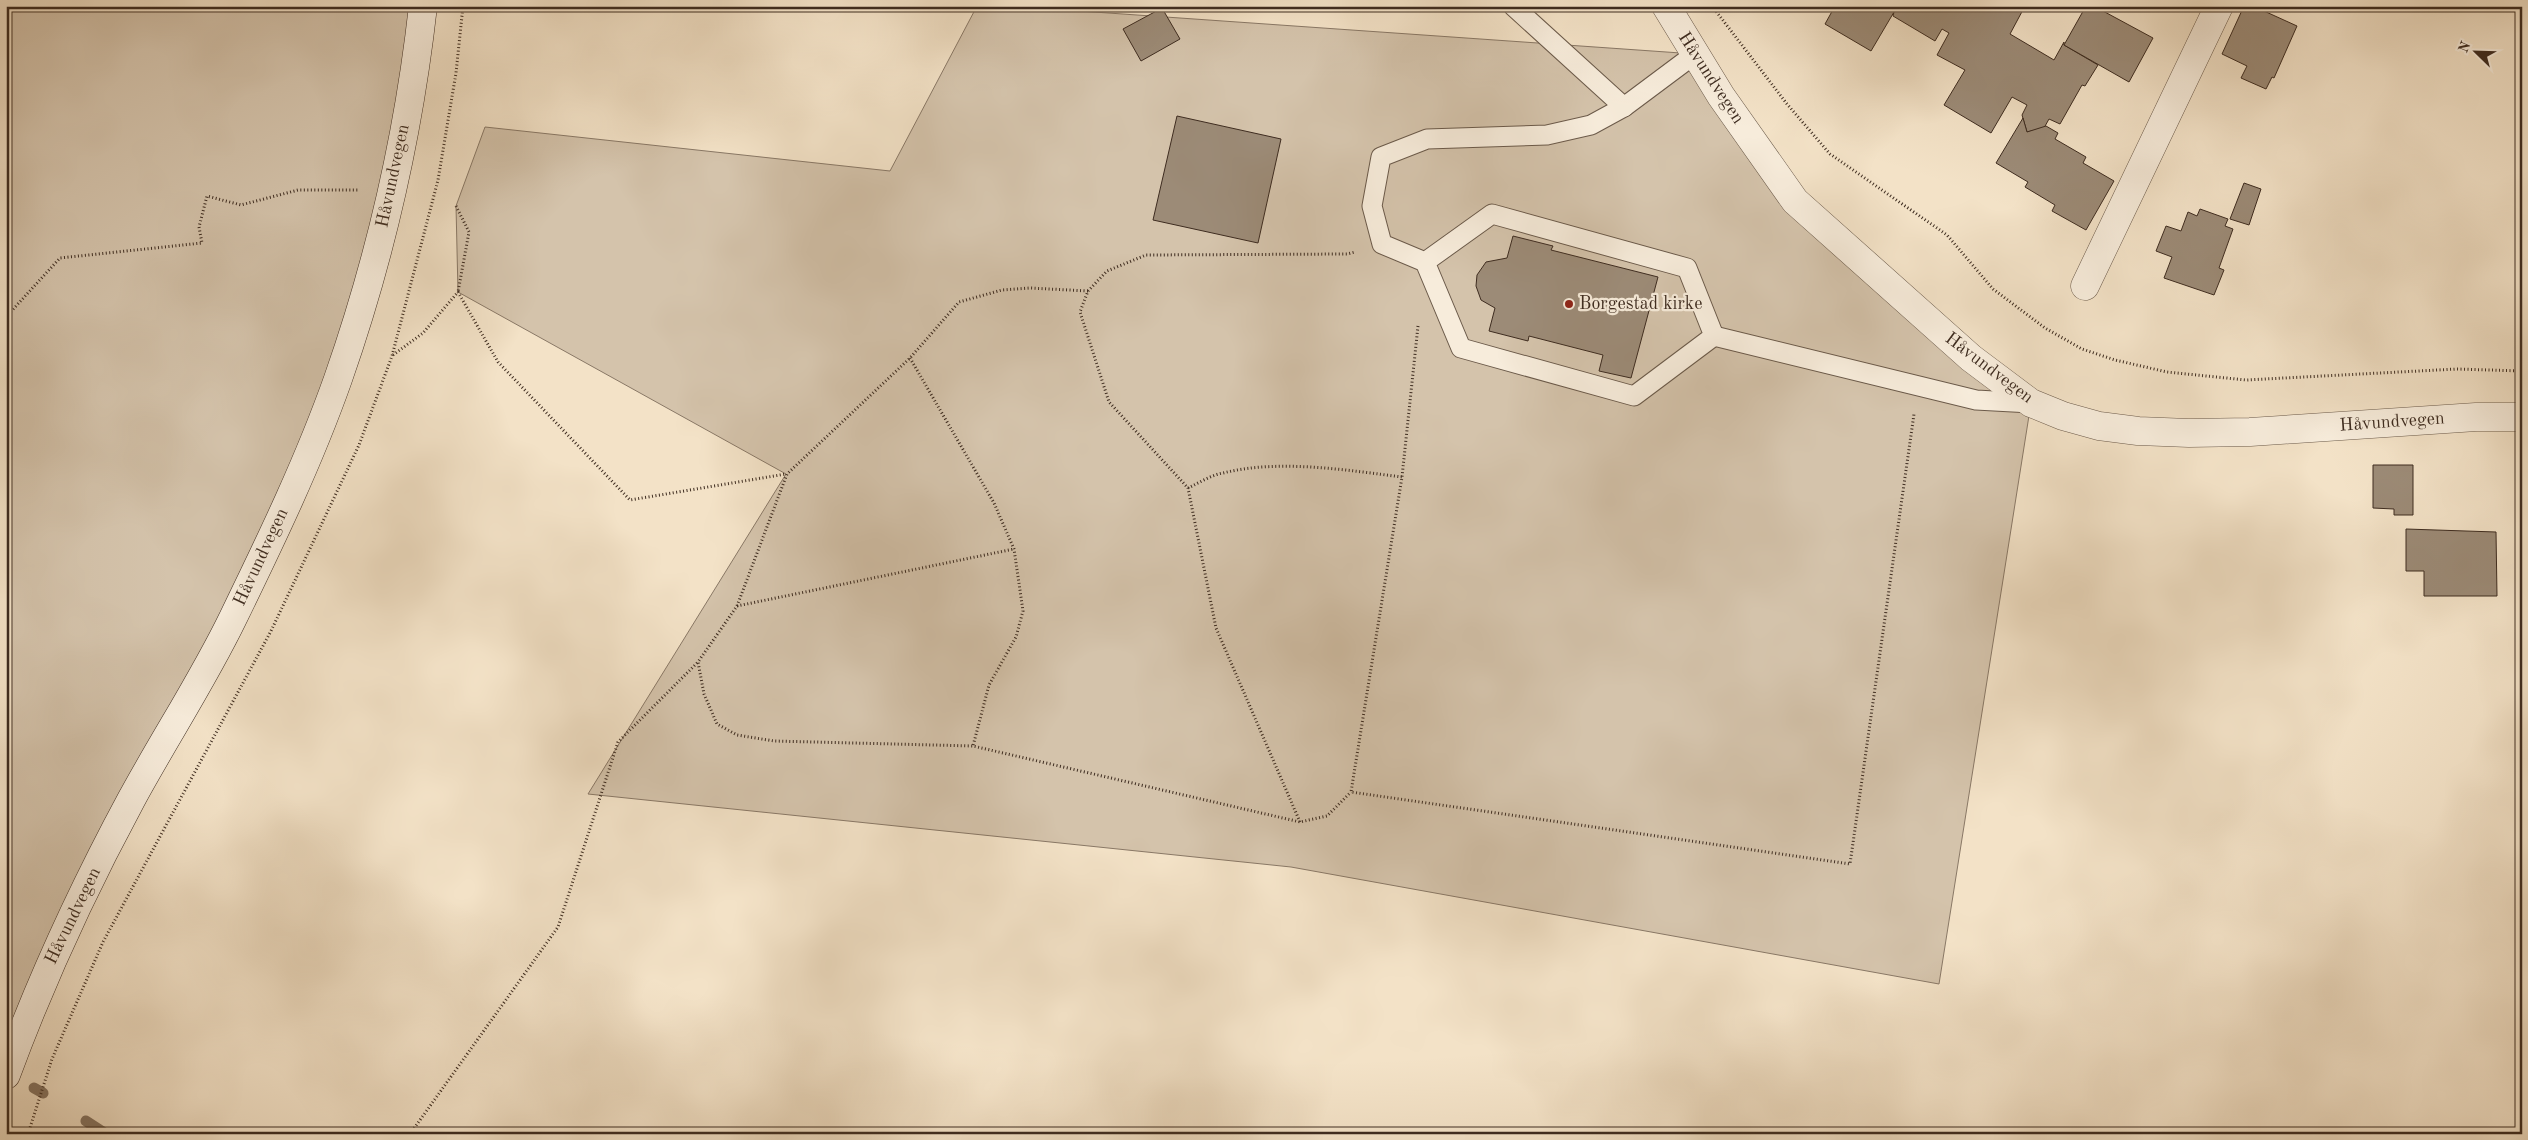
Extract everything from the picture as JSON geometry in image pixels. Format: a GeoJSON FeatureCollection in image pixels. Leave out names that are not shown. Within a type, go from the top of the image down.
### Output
{"type":"FeatureCollection","features":[{"type":"Feature","properties":{"kind":"street","name":"Håvundvegen"},"geometry":{"type":"LineString","coordinates":[[6,1075],[44,976],[80,900],[130,801],[232,620],[306,462],[334,388],[363,299],[386,217],[406,116],[423,6]]}},
{"type":"Feature","properties":{"kind":"street","name":"Håvundvegen"},"geometry":{"type":"LineString","coordinates":[[1666,6],[1721,96],[1796,201],[1971,358],[2031,402],[2063,416],[2099,426],[2138,431],[2189,433],[2250,432],[2476,417],[2522,417]]}},
{"type":"Feature","properties":{"kind":"street"},"geometry":{"type":"LineString","coordinates":[[2085,286],[2219,6]]}},
{"type":"Feature","properties":{"kind":"lane"},"geometry":{"type":"LineString","coordinates":[[1513,6],[1624,107]]}},
{"type":"Feature","properties":{"kind":"lane"},"geometry":{"type":"LineString","coordinates":[[1695,54],[1624,107],[1591,125],[1547,135],[1427,139],[1381,157],[1372,206],[1382,244],[1425,262],[1461,348],[1634,396],[1714,336]]}},
{"type":"Feature","properties":{"kind":"lane"},"geometry":{"type":"LineString","coordinates":[[1425,262],[1492,214],[1687,268],[1714,336]]}},
{"type":"Feature","properties":{"kind":"lane"},"geometry":{"type":"LineString","coordinates":[[1714,336],[1976,400],[2031,402]]}},
{"type":"Feature","properties":{"kind":"path"},"geometry":{"type":"LineString","coordinates":[[1712,6],[1788,104],[1830,154],[1947,235],[1993,289],[2045,328],[2082,349],[2115,360],[2167,372],[2246,380],[2457,369],[2522,371]]}},
{"type":"Feature","properties":{"kind":"path"},"geometry":{"type":"LineString","coordinates":[[6,317],[60,258],[202,243],[199,227],[207,196],[241,205],[298,190],[364,190]]}},
{"type":"Feature","properties":{"kind":"path"},"geometry":{"type":"LineString","coordinates":[[392,356],[423,333],[458,292],[469,232],[456,206]]}},
{"type":"Feature","properties":{"kind":"path"},"geometry":{"type":"LineString","coordinates":[[1300,822],[1216,628],[1188,488],[1109,402],[1080,312],[1088,291],[1107,271],[1146,255],[1347,254],[1382,244]]}},
{"type":"Feature","properties":{"kind":"path"},"geometry":{"type":"LineString","coordinates":[[410,1134],[558,927],[618,742],[698,662],[736,606],[787,474],[910,358],[959,302],[1002,290],[1030,288],[1088,291]]}},
{"type":"Feature","properties":{"kind":"path"},"geometry":{"type":"LineString","coordinates":[[458,292],[498,362],[630,500],[787,474]]}},
{"type":"Feature","properties":{"kind":"path"},"geometry":{"type":"LineString","coordinates":[[698,662],[704,694],[716,724],[737,735],[774,741],[973,746],[1300,822],[1327,816],[1351,792],[1402,477],[1419,320]]}},
{"type":"Feature","properties":{"kind":"path"},"geometry":{"type":"LineString","coordinates":[[910,358],[994,503],[1014,549],[1023,611],[1016,637],[989,685],[973,746]]}},
{"type":"Feature","properties":{"kind":"path"},"geometry":{"type":"LineString","coordinates":[[1351,792],[1850,864],[1918,386]]}},
{"type":"Feature","properties":{"kind":"path"},"geometry":{"type":"LineString","coordinates":[[1188,488],[1222,473],[1261,468],[1318,466],[1402,477]]}},
{"type":"Feature","properties":{"kind":"path"},"geometry":{"type":"LineString","coordinates":[[736,606],[1014,549]]}},
{"type":"Feature","properties":{"kind":"shaded area"},"geometry":{"type":"Polygon","coordinates":[[[6,6],[416,6],[386,217],[272,532],[6,1043],[6,6]]]}},
{"type":"Feature","properties":{"kind":"shaded area"},"geometry":{"type":"Polygon","coordinates":[[[977,6],[1008,6],[1695,54],[1795,201],[2031,403],[1939,984],[1291,867],[588,794],[786,474],[458,292],[456,206],[485,127],[890,171],[977,6]]]}},
{"type":"Feature","properties":{"kind":"building"},"geometry":{"type":"Polygon","coordinates":[[[1835,6],[2025,6],[2010,34],[2054,60],[2064,42],[2064,45],[2098,65],[2085,86],[2082,85],[2060,124],[2049,119],[2044,128],[2027,132],[2022,115],[2027,105],[2012,97],[1991,133],[1944,105],[1965,70],[1937,55],[1949,33],[1942,29],[1935,41],[1893,16],[1894,12],[1871,51],[1825,24],[1835,6]]]}},
{"type":"Feature","properties":{"kind":"building"},"geometry":{"type":"Polygon","coordinates":[[[2086,6],[2105,6],[2103,11],[2153,38],[2129,82],[2064,45],[2086,6]]]}},
{"type":"Feature","properties":{"kind":"building"},"geometry":{"type":"Polygon","coordinates":[[[2244,6],[2253,6],[2297,26],[2274,78],[2272,77],[2266,89],[2241,78],[2247,66],[2222,54],[2244,6]]]}},
{"type":"Feature","properties":{"kind":"building"},"geometry":{"type":"Polygon","coordinates":[[[1162,8],[1180,39],[1141,61],[1123,29],[1162,8]]]}},
{"type":"Feature","properties":{"kind":"building"},"geometry":{"type":"Polygon","coordinates":[[[1177,116],[1281,139],[1258,243],[1153,220],[1177,116]]]}},
{"type":"Feature","properties":{"kind":"building"},"geometry":{"type":"Polygon","coordinates":[[[2023,118],[2027,132],[2046,126],[2058,133],[2055,139],[2086,157],[2083,163],[2114,181],[2086,230],[2052,211],[2055,205],[2025,187],[2028,182],[1996,163],[2023,118]]]}},
{"type":"Feature","properties":{"kind":"building"},"geometry":{"type":"Polygon","coordinates":[[[2244,183],[2261,189],[2249,225],[2230,219],[2244,183]]]}},
{"type":"Feature","properties":{"kind":"building"},"geometry":{"type":"Polygon","coordinates":[[[2200,209],[2228,219],[2225,226],[2233,229],[2219,268],[2224,270],[2214,295],[2164,278],[2172,257],[2156,251],[2166,226],[2181,231],[2188,212],[2197,216],[2200,209]]]}},
{"type":"Feature","properties":{"kind":"building","name":"Borgestad kirke"},"geometry":{"type":"Polygon","coordinates":[[[1513,236],[1553,246],[1551,250],[1658,277],[1631,378],[1599,371],[1603,355],[1529,336],[1528,341],[1489,331],[1495,308],[1481,300],[1476,286],[1477,275],[1486,262],[1507,258],[1513,236]]]}},
{"type":"Feature","properties":{"kind":"building"},"geometry":{"type":"Polygon","coordinates":[[[2373,465],[2413,465],[2413,515],[2394,515],[2394,509],[2373,508],[2373,465]]]}},
{"type":"Feature","properties":{"kind":"building"},"geometry":{"type":"Polygon","coordinates":[[[2406,529],[2496,532],[2497,596],[2424,596],[2424,571],[2406,571],[2406,529]]]}},
{"type":"Feature","properties":{"kind":"waterway"},"geometry":{"type":"LineString","coordinates":[[34,1088],[43,1093]]}},
{"type":"Feature","properties":{"kind":"waterway"},"geometry":{"type":"LineString","coordinates":[[86,1121],[106,1134]]}},
{"type":"Feature","properties":{"kind":"place","name":"Borgestad kirke"},"geometry":{"type":"Point","coordinates":[1569,304]}}]}
